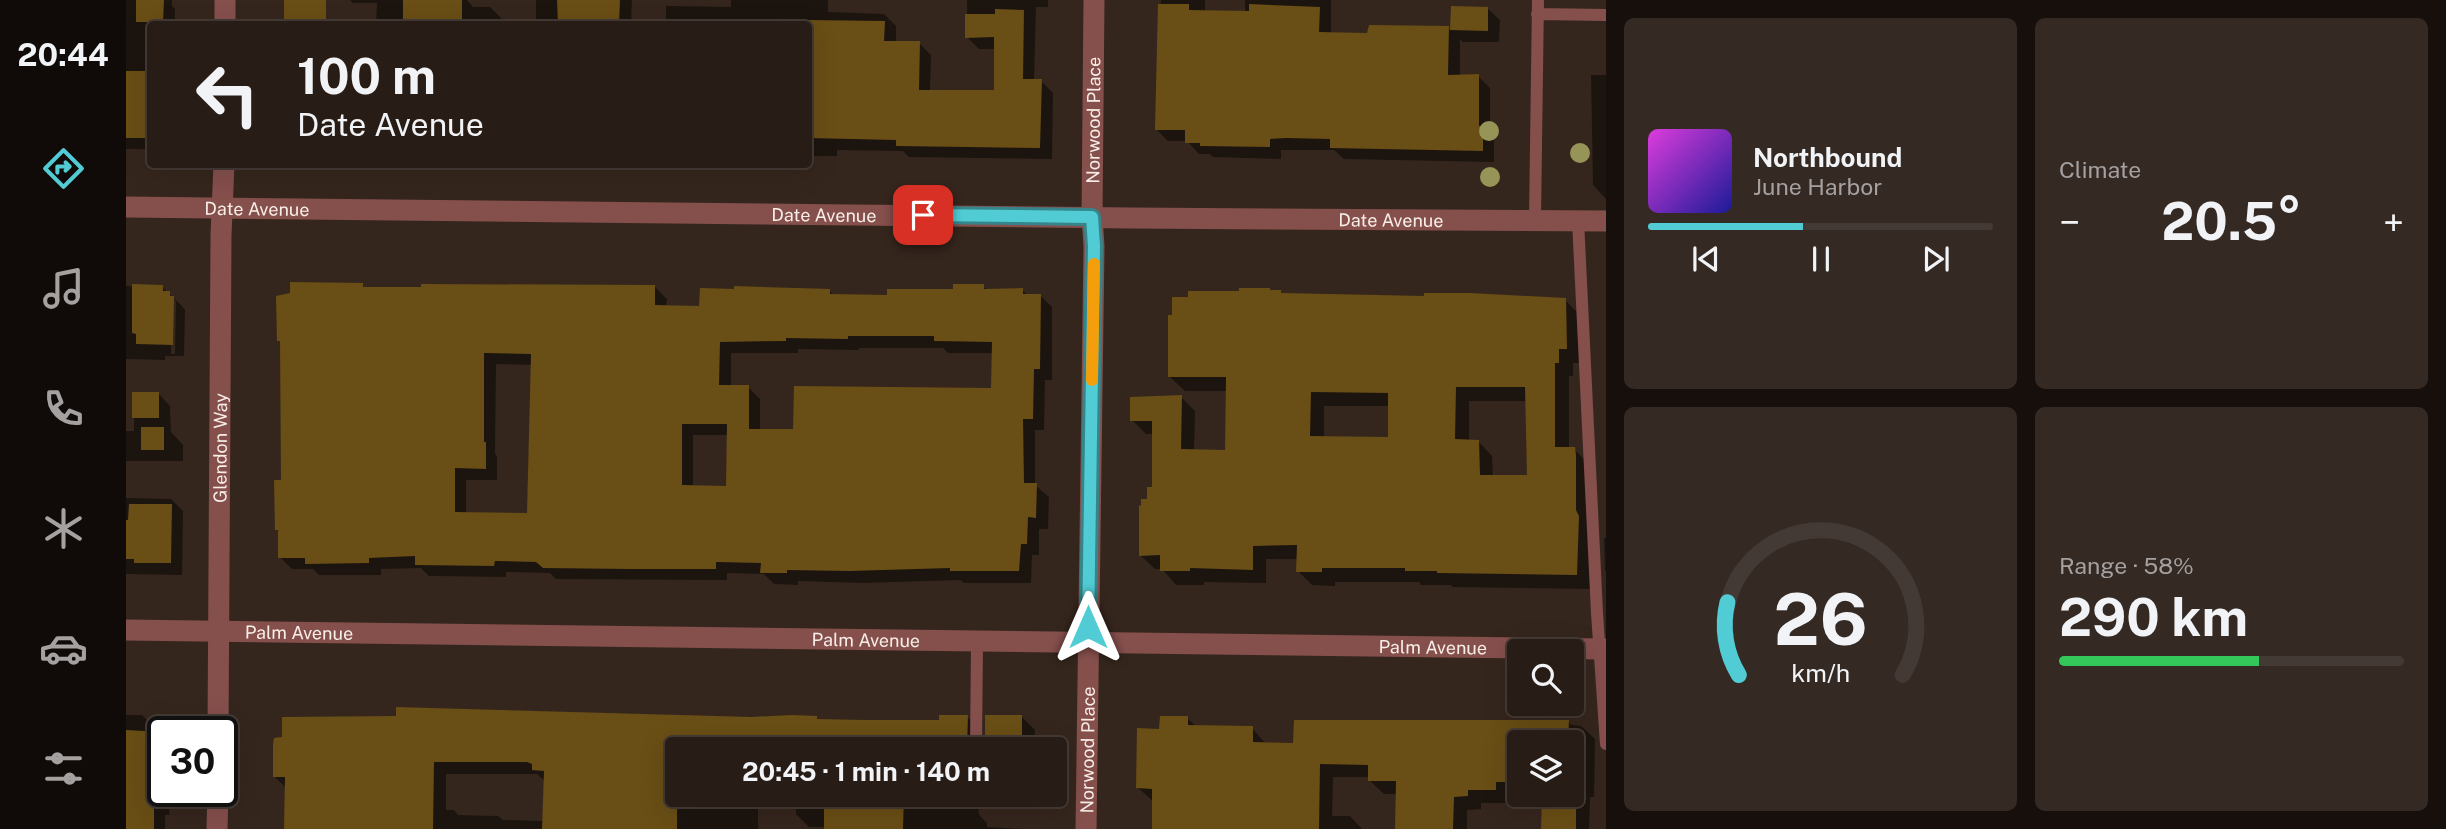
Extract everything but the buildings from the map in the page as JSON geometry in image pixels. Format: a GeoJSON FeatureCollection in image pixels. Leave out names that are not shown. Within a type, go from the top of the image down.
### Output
{"type":"FeatureCollection","features":[{"type":"Feature","properties":{"kind":"street"},"geometry":{"type":"LineString","coordinates":[[225,21],[226,0]]}},
{"type":"Feature","properties":{"kind":"street","name":"Norwood Place"},"geometry":{"type":"LineString","coordinates":[[1086,829],[1094,246],[1094,0]]}},
{"type":"Feature","properties":{"kind":"street","name":"Glendon Way"},"geometry":{"type":"LineString","coordinates":[[218,716],[224,168]]}},
{"type":"Feature","properties":{"kind":"street","name":"Date Avenue"},"geometry":{"type":"LineString","coordinates":[[126,207],[1606,220]]}},
{"type":"Feature","properties":{"kind":"street","name":"Palm Avenue"},"geometry":{"type":"LineString","coordinates":[[126,630],[1603,649]]}},
{"type":"Feature","properties":{"kind":"street"},"geometry":{"type":"LineString","coordinates":[[218,807],[218,829]]}},
{"type":"Feature","properties":{"kind":"lane"},"geometry":{"type":"LineString","coordinates":[[1535,219],[1538,0]]}},
{"type":"Feature","properties":{"kind":"lane"},"geometry":{"type":"LineString","coordinates":[[1538,14],[1606,15]]}},
{"type":"Feature","properties":{"kind":"lane"},"geometry":{"type":"LineString","coordinates":[[1578,220],[1606,744]]}},
{"type":"Feature","properties":{"kind":"lane"},"geometry":{"type":"LineString","coordinates":[[976,737],[977,642]]}},
{"type":"Feature","properties":{"kind":"slow traffic"},"geometry":{"type":"LineString","coordinates":[[1092,380],[1094,264]]}},
{"type":"Feature","properties":{"kind":"route"},"geometry":{"type":"LineString","coordinates":[[923,215],[1092,217],[1094,246],[1088,627]]}}]}
